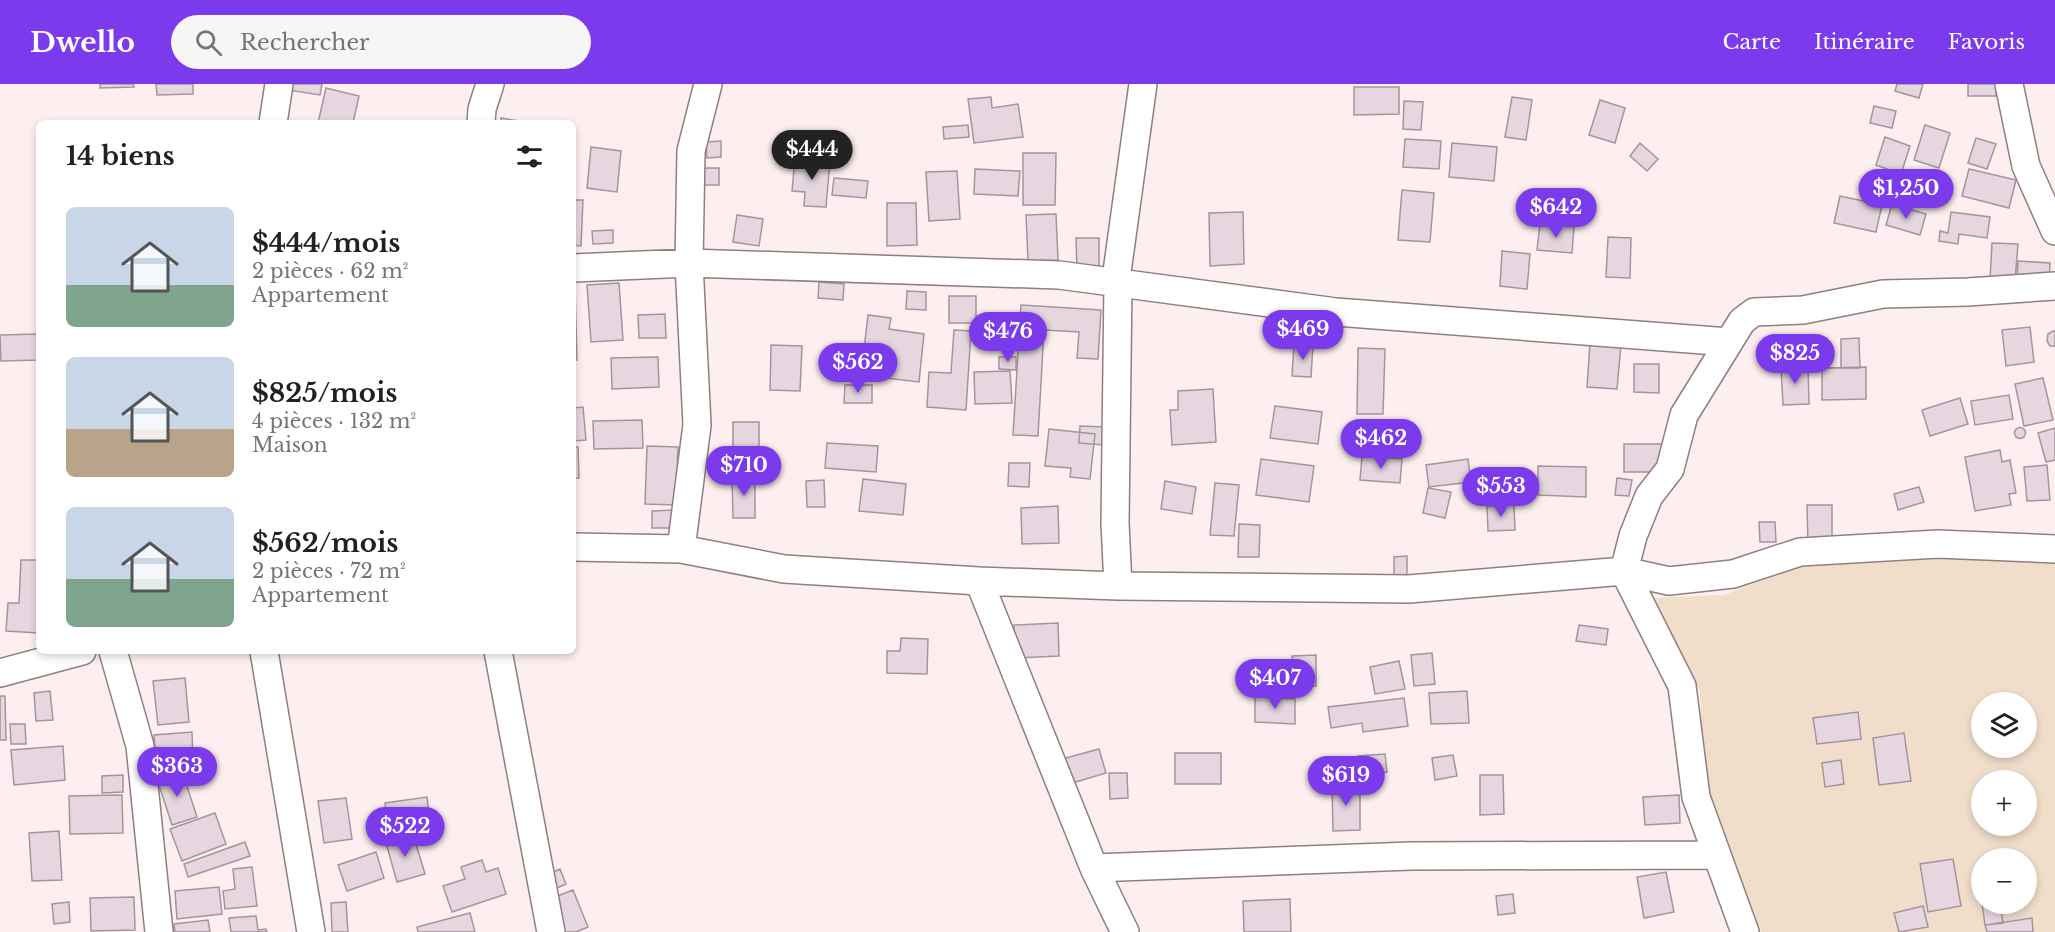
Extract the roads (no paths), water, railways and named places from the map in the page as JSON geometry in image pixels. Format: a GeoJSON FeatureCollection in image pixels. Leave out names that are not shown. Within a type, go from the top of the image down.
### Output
{"type":"FeatureCollection","features":[{"type":"Feature","properties":{"kind":"street"},"geometry":{"type":"LineString","coordinates":[[273,120],[279,84]]}},
{"type":"Feature","properties":{"kind":"street"},"geometry":{"type":"LineString","coordinates":[[481,120],[490,84]]}},
{"type":"Feature","properties":{"kind":"street"},"geometry":{"type":"LineString","coordinates":[[681,549],[697,425],[689,263],[691,151],[708,84]]}},
{"type":"Feature","properties":{"kind":"street"},"geometry":{"type":"LineString","coordinates":[[1118,586],[1115,523],[1117,273],[1143,84]]}},
{"type":"Feature","properties":{"kind":"street"},"geometry":{"type":"LineString","coordinates":[[2009,84],[2026,166],[2055,231]]}},
{"type":"Feature","properties":{"kind":"street"},"geometry":{"type":"LineString","coordinates":[[576,267],[689,263],[1059,274],[1118,284],[1336,312],[1729,342]]}},
{"type":"Feature","properties":{"kind":"street"},"geometry":{"type":"LineString","coordinates":[[1745,932],[1696,797],[1682,686],[1624,571],[1633,536],[1649,496],[1670,469],[1684,415],[1742,321],[1754,312],[1803,310],[1883,294],[1968,292],[2055,286]]}},
{"type":"Feature","properties":{"kind":"street"},"geometry":{"type":"LineString","coordinates":[[576,547],[681,549],[784,569],[979,581],[1118,586],[1409,589],[1624,571],[1669,581],[1733,574],[1800,552],[1938,544],[2055,549]]}},
{"type":"Feature","properties":{"kind":"street"},"geometry":{"type":"LineString","coordinates":[[979,581],[1094,868],[1125,932]]}},
{"type":"Feature","properties":{"kind":"street"},"geometry":{"type":"LineString","coordinates":[[0,673],[71,654]]}},
{"type":"Feature","properties":{"kind":"street"},"geometry":{"type":"LineString","coordinates":[[114,654],[140,746],[159,932]]}},
{"type":"Feature","properties":{"kind":"street"},"geometry":{"type":"LineString","coordinates":[[265,654],[311,932]]}},
{"type":"Feature","properties":{"kind":"street"},"geometry":{"type":"LineString","coordinates":[[499,654],[550,932]]}},
{"type":"Feature","properties":{"kind":"street"},"geometry":{"type":"LineString","coordinates":[[1094,868],[1411,856],[1716,855]]}}]}
